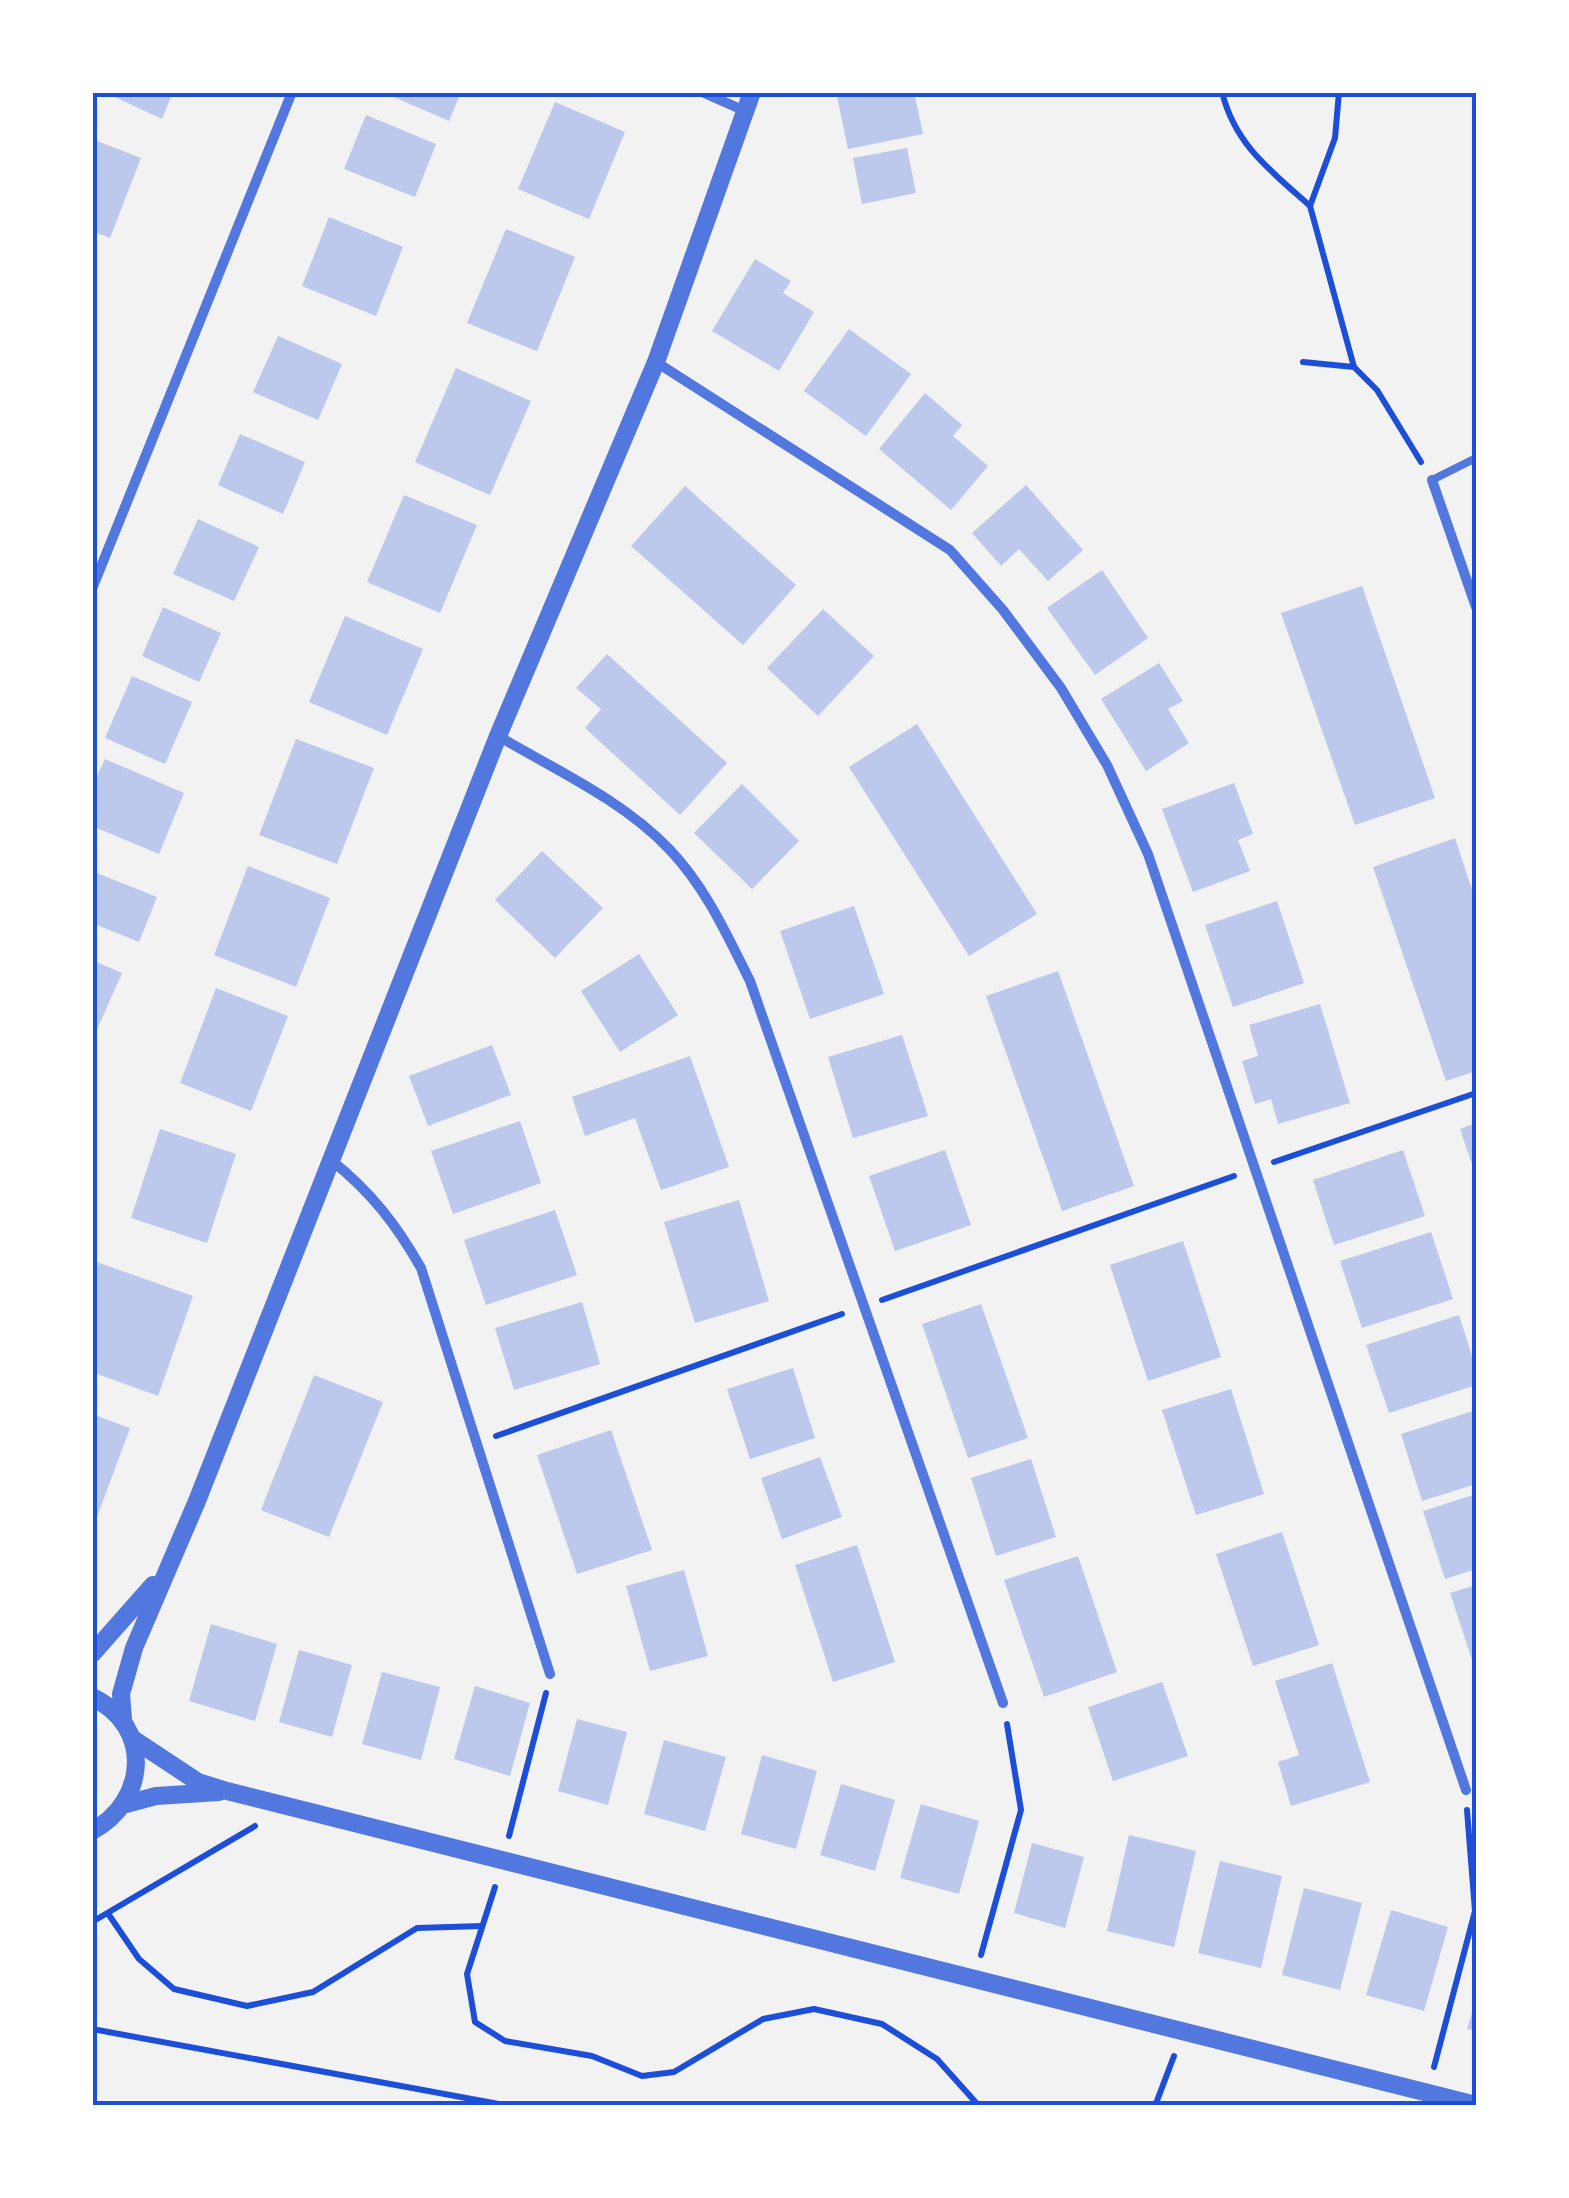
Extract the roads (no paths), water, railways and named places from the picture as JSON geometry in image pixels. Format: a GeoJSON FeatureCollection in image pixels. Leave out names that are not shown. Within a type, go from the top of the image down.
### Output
{"type":"FeatureCollection","features":[{"type":"Feature","properties":{"kind":"street"},"geometry":{"type":"LineString","coordinates":[[92,589],[292,92]]}},
{"type":"Feature","properties":{"kind":"street"},"geometry":{"type":"LineString","coordinates":[[702,92],[745,111]]}},
{"type":"Feature","properties":{"kind":"street"},"geometry":{"type":"LineString","coordinates":[[123,1719],[125,1674],[498,736],[656,362],[752,92]]}},
{"type":"Feature","properties":{"kind":"street"},"geometry":{"type":"LineString","coordinates":[[656,362],[950,550],[1003,610],[1061,688],[1108,765],[1140,836],[1466,1790]]}},
{"type":"Feature","properties":{"kind":"street"},"geometry":{"type":"LineString","coordinates":[[1432,480],[1476,607]]}},
{"type":"Feature","properties":{"kind":"street"},"geometry":{"type":"LineString","coordinates":[[498,736],[621,809],[670,850],[715,909],[750,981],[1003,1703]]}},
{"type":"Feature","properties":{"kind":"street"},"geometry":{"type":"LineString","coordinates":[[331,1160],[368,1189],[393,1219],[422,1268],[550,1674]]}},
{"type":"Feature","properties":{"kind":"street"},"geometry":{"type":"LineString","coordinates":[[92,1654],[128,1619],[180,1542]]}},
{"type":"Feature","properties":{"kind":"street"},"geometry":{"type":"LineString","coordinates":[[92,1697],[123,1719],[133,1738],[136,1781],[126,1804],[110,1822],[92,1831]]}},
{"type":"Feature","properties":{"kind":"street"},"geometry":{"type":"LineString","coordinates":[[133,1738],[198,1782],[227,1791],[1476,2105]]}},
{"type":"Feature","properties":{"kind":"street"},"geometry":{"type":"LineString","coordinates":[[126,1804],[156,1796],[227,1791]]}},
{"type":"Feature","properties":{"kind":"lane"},"geometry":{"type":"LineString","coordinates":[[1432,480],[1476,458]]}}]}
